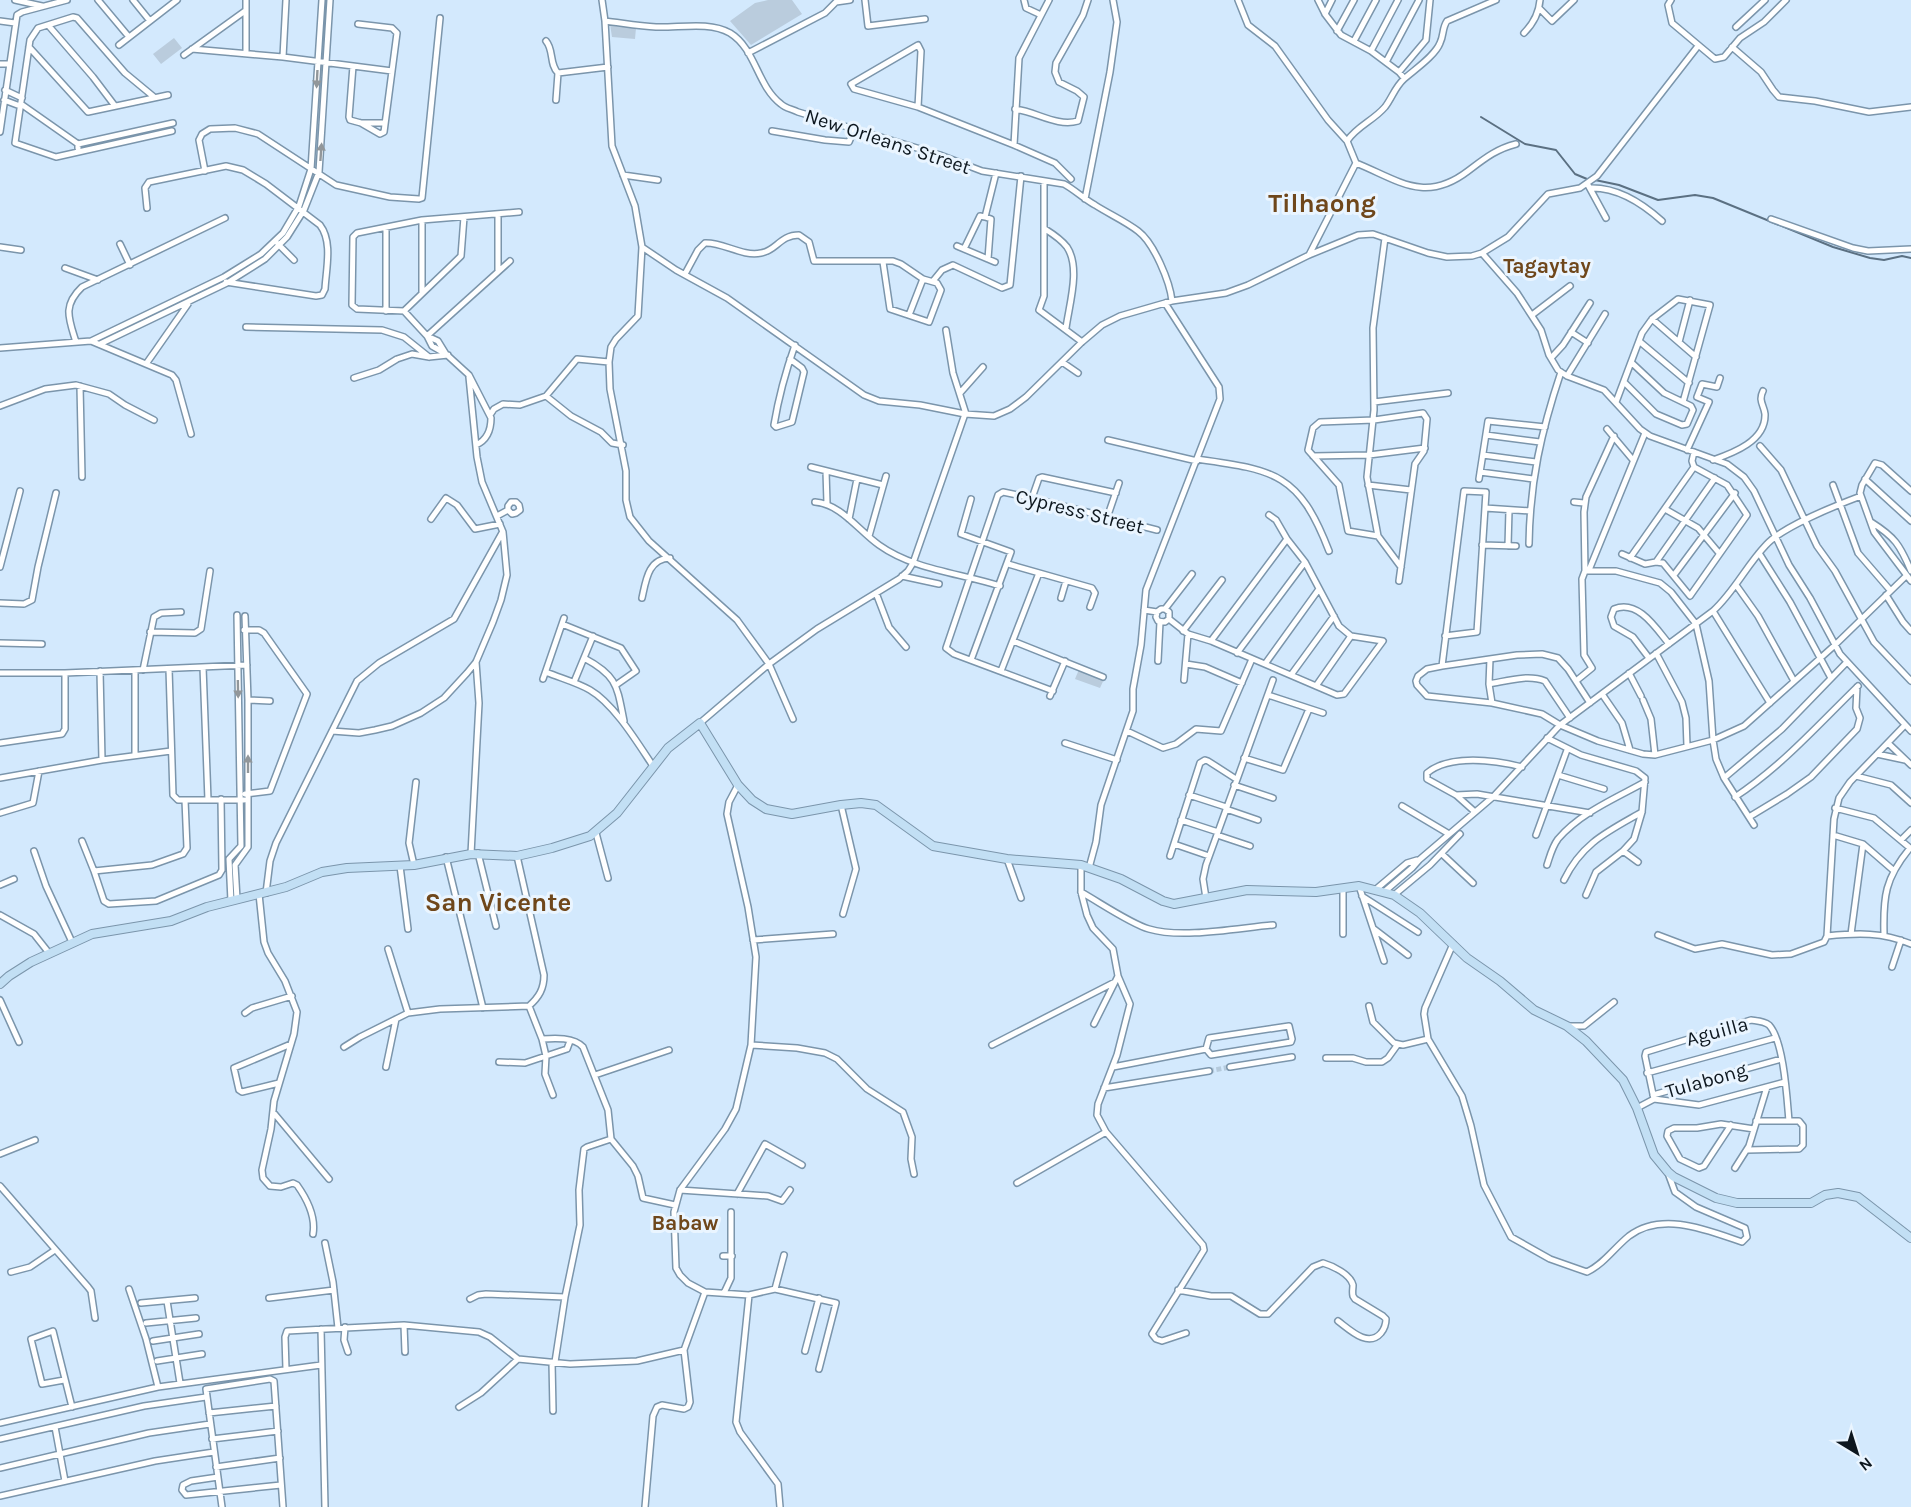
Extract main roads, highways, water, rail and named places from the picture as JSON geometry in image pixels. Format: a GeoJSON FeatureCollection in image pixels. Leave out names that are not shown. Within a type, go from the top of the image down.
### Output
{"type":"FeatureCollection","features":[{"type":"Feature","properties":{"kind":"waterway"},"geometry":{"type":"LineString","coordinates":[[1481,117],[1525,144],[1556,150],[1575,174],[1587,179]]}},
{"type":"Feature","properties":{"kind":"waterway"},"geometry":{"type":"LineString","coordinates":[[1595,180],[1619,185],[1658,200],[1695,195],[1713,198],[1833,247],[1884,260],[1902,256],[1911,258]]}},
{"type":"Feature","properties":{"kind":"tunnel"},"geometry":{"type":"LineString","coordinates":[[1209,1071],[1230,1067]]}},
{"type":"Feature","properties":{"kind":"district","name":"Tilhaong"},"geometry":{"type":"Point","coordinates":[1322,203]}},
{"type":"Feature","properties":{"kind":"district","name":"Tagaytay"},"geometry":{"type":"Point","coordinates":[1547,266]}},
{"type":"Feature","properties":{"kind":"district","name":"San Vicente"},"geometry":{"type":"Point","coordinates":[498,902]}},
{"type":"Feature","properties":{"kind":"district","name":"Babaw"},"geometry":{"type":"Point","coordinates":[685,1223]}}]}
